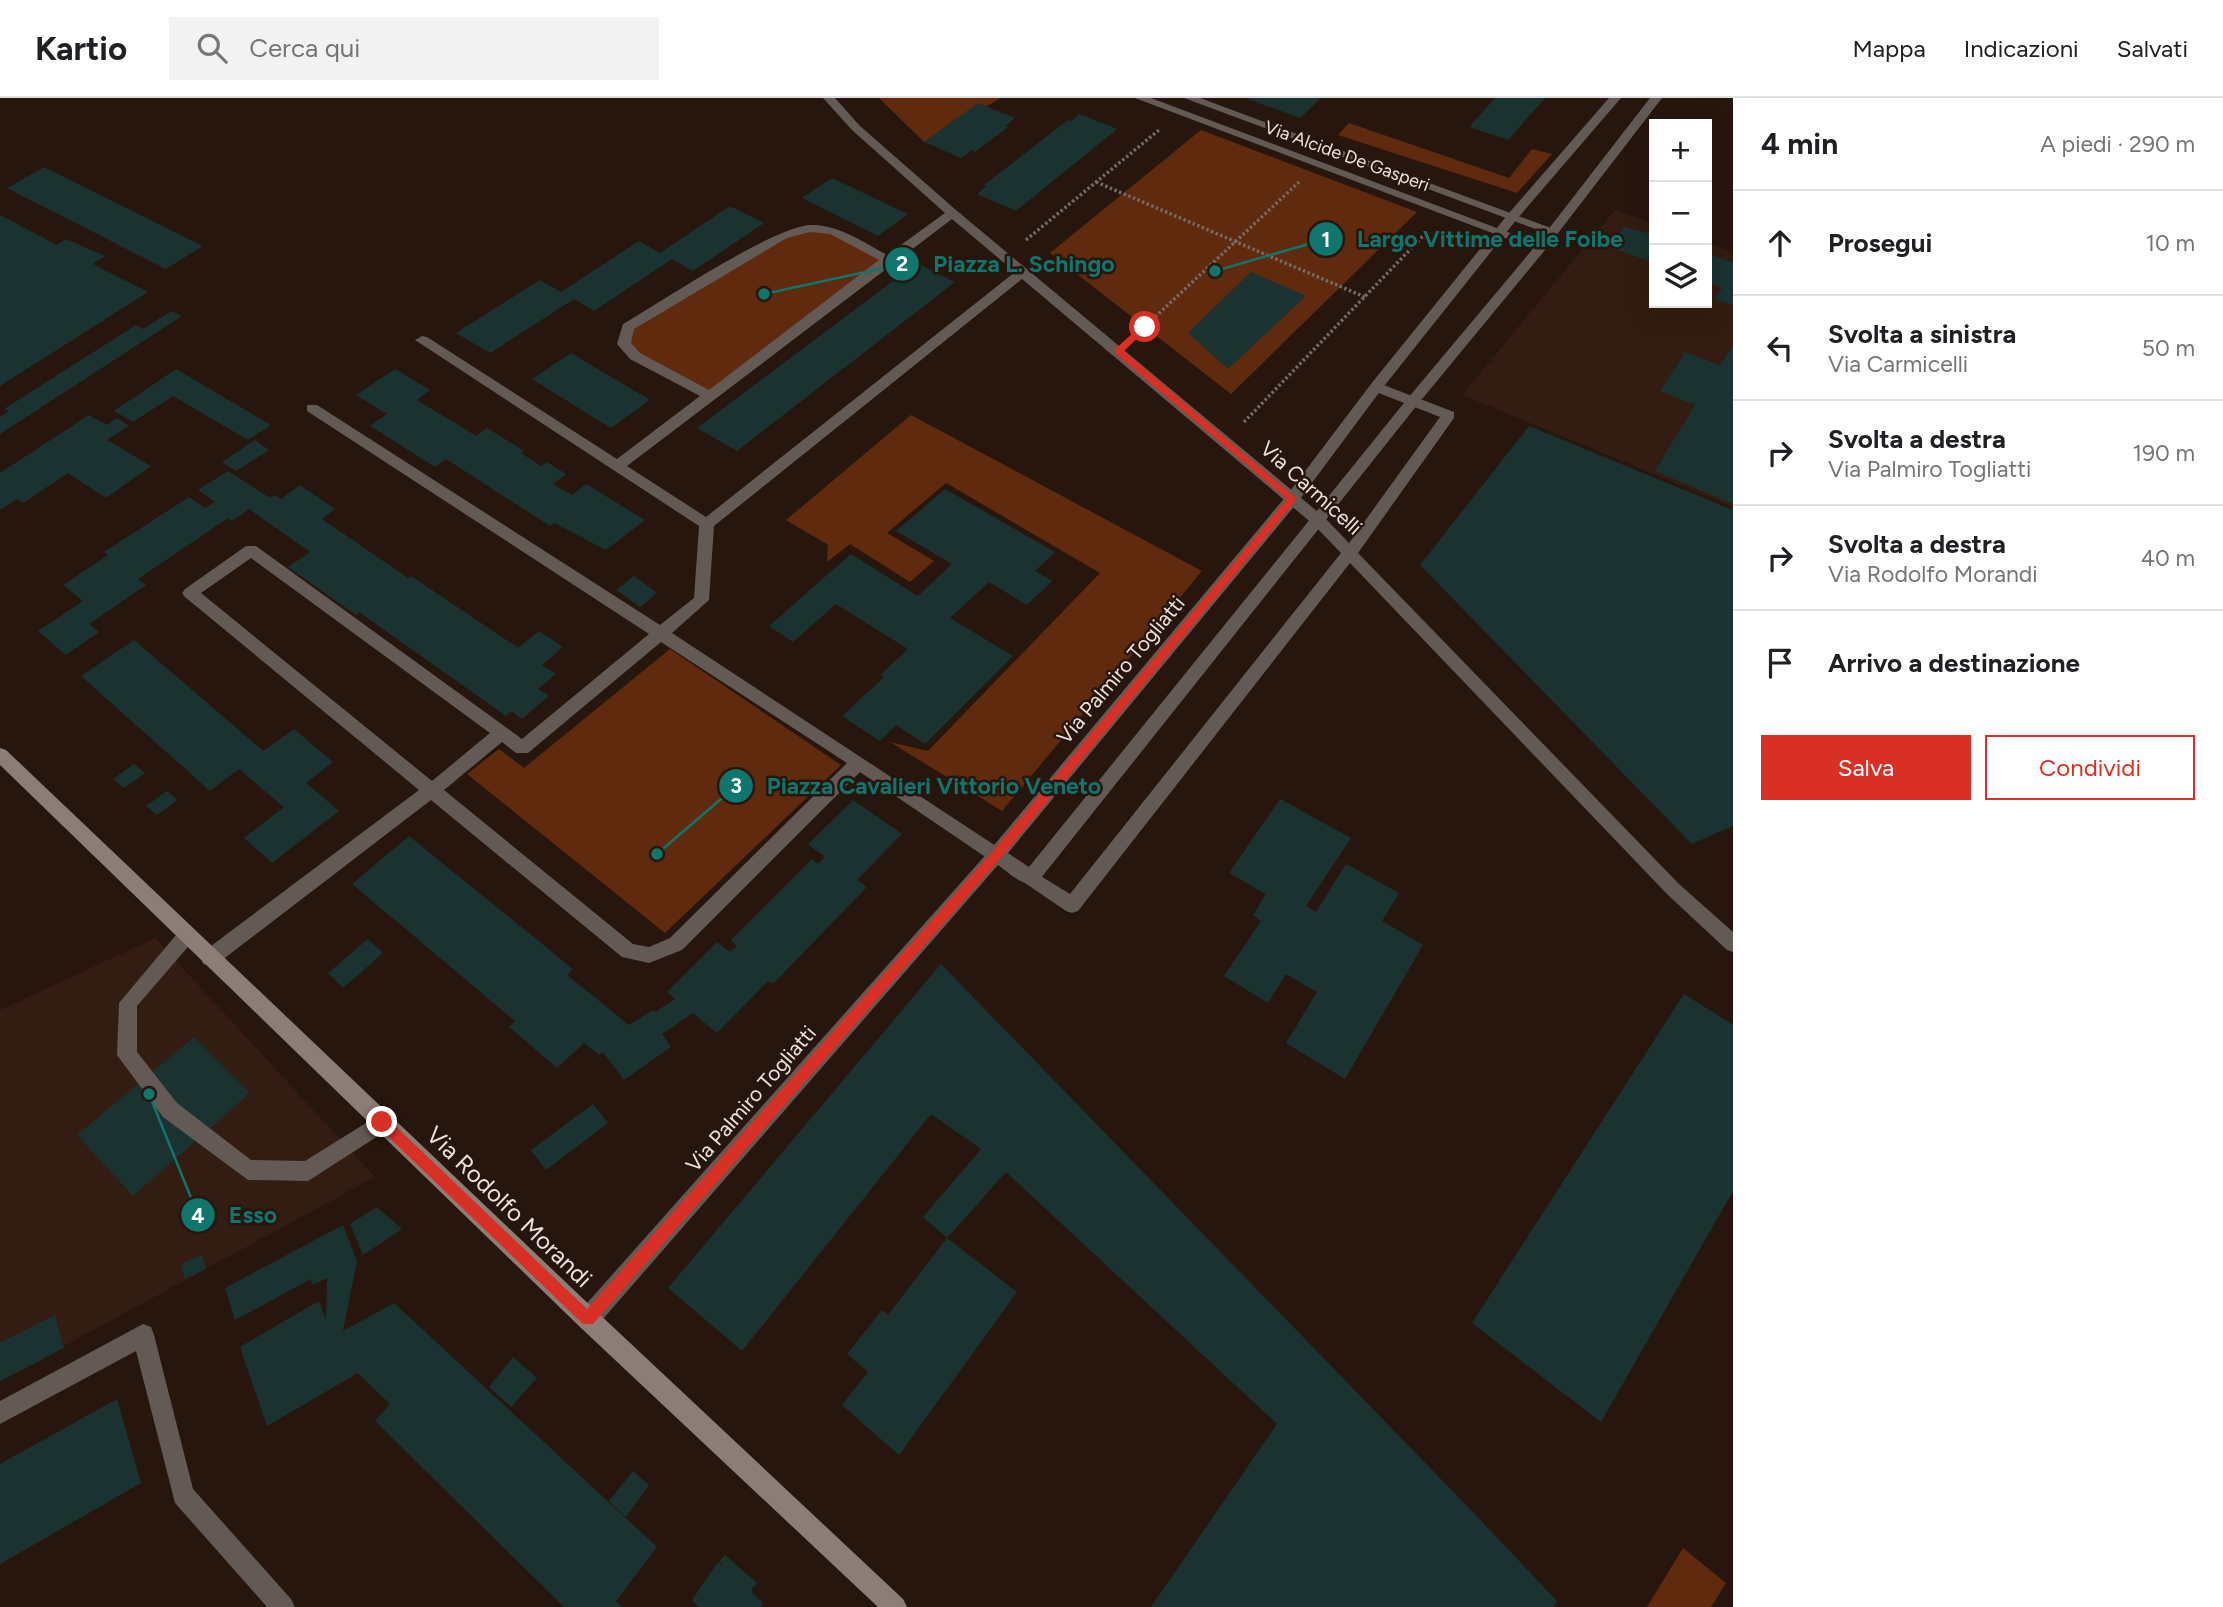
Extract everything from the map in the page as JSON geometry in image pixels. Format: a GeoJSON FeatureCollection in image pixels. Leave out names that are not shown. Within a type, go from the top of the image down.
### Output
{"type":"FeatureCollection","features":[{"type":"Feature","properties":{"kind":"main road","name":"Via Rodolfo Morandi"},"geometry":{"type":"LineString","coordinates":[[0,755],[588,1319],[895,1607]]}},
{"type":"Feature","properties":{"kind":"street","name":"Via Carmicelli"},"geometry":{"type":"LineString","coordinates":[[829,98],[856,128],[952,212],[1319,521],[1663,879],[1733,944]]}},
{"type":"Feature","properties":{"kind":"street","name":"Via Alcide De Gasperi"},"geometry":{"type":"LineString","coordinates":[[1141,98],[1541,247]]}},
{"type":"Feature","properties":{"kind":"street","name":"Via Alcide De Gasperi"},"geometry":{"type":"LineString","coordinates":[[1190,98],[1553,232]]}},
{"type":"Feature","properties":{"kind":"street","name":"Via Palmiro Togliatti"},"geometry":{"type":"LineString","coordinates":[[588,1319],[996,855],[1292,499],[1513,216],[1615,98]]}},
{"type":"Feature","properties":{"kind":"street"},"geometry":{"type":"LineString","coordinates":[[1031,878],[1413,401],[1541,247],[1656,98]]}},
{"type":"Feature","properties":{"kind":"street"},"geometry":{"type":"LineString","coordinates":[[619,465],[952,212]]}},
{"type":"Feature","properties":{"kind":"street"},"geometry":{"type":"LineString","coordinates":[[708,395],[635,356],[624,344],[628,327],[783,235],[810,228],[833,231],[888,260]]}},
{"type":"Feature","properties":{"kind":"street"},"geometry":{"type":"LineString","coordinates":[[859,762],[676,944],[649,955],[628,951],[190,593],[251,550],[522,748],[701,600],[707,524],[1024,271]]}},
{"type":"Feature","properties":{"kind":"street"},"geometry":{"type":"LineString","coordinates":[[422,340],[707,524]]}},
{"type":"Feature","properties":{"kind":"street"},"geometry":{"type":"LineString","coordinates":[[312,408],[859,762],[1072,905],[1350,552],[1449,415],[1377,387]]}},
{"type":"Feature","properties":{"kind":"street"},"geometry":{"type":"LineString","coordinates":[[210,958],[432,790],[502,733]]}},
{"type":"Feature","properties":{"kind":"street"},"geometry":{"type":"LineString","coordinates":[[187,935],[128,1003],[127,1055],[170,1110],[248,1170],[308,1171],[382,1122]]}},
{"type":"Feature","properties":{"kind":"street"},"geometry":{"type":"LineString","coordinates":[[0,1413],[143,1335],[183,1495],[283,1607]]}},
{"type":"Feature","properties":{"kind":"path"},"geometry":{"type":"LineString","coordinates":[[1006,256],[1180,113]]}},
{"type":"Feature","properties":{"kind":"path"},"geometry":{"type":"LineString","coordinates":[[1118,351],[1318,164]]}},
{"type":"Feature","properties":{"kind":"path"},"geometry":{"type":"LineString","coordinates":[[1096,182],[1365,297]]}},
{"type":"Feature","properties":{"kind":"path"},"geometry":{"type":"LineString","coordinates":[[1226,443],[1252,412],[1431,229]]}},
{"type":"Feature","properties":{"kind":"shaded area"},"geometry":{"type":"Polygon","coordinates":[[[879,98],[1001,98],[924,142],[879,98]]]}},
{"type":"Feature","properties":{"kind":"shaded area"},"geometry":{"type":"Polygon","coordinates":[[[1349,123],[1509,178],[1532,149],[1552,154],[1517,193],[1338,135],[1349,123]]]}},
{"type":"Feature","properties":{"kind":"shaded area"},"geometry":{"type":"Polygon","coordinates":[[[1201,130],[1417,212],[1231,394],[1050,253],[1201,130]]]}},
{"type":"Feature","properties":{"kind":"shaded area"},"geometry":{"type":"Polygon","coordinates":[[[1615,210],[1649,222],[1649,308],[1712,308],[1712,245],[1733,253],[1733,507],[1462,395],[1615,210]]]}},
{"type":"Feature","properties":{"kind":"shaded area"},"geometry":{"type":"Polygon","coordinates":[[[810,228],[833,231],[888,260],[708,395],[624,344],[628,327],[783,235],[810,228]]]}},
{"type":"Feature","properties":{"kind":"shaded area"},"geometry":{"type":"Polygon","coordinates":[[[911,415],[1202,571],[1002,811],[890,742],[928,751],[1100,573],[946,483],[887,533],[934,561],[910,582],[850,544],[827,562],[828,545],[786,520],[911,415]]]}},
{"type":"Feature","properties":{"kind":"shaded area"},"geometry":{"type":"Polygon","coordinates":[[[670,649],[841,765],[665,933],[467,774],[499,749],[524,768],[670,649]]]}},
{"type":"Feature","properties":{"kind":"shaded area"},"geometry":{"type":"Polygon","coordinates":[[[155,938],[375,1177],[0,1381],[0,1010],[155,938]]]}},
{"type":"Feature","properties":{"kind":"shaded area"},"geometry":{"type":"Polygon","coordinates":[[[1683,1548],[1726,1583],[1711,1607],[1647,1607],[1683,1548]]]}},
{"type":"Feature","properties":{"kind":"building"},"geometry":{"type":"Polygon","coordinates":[[[1246,98],[1321,98],[1300,118],[1246,98]]]}},
{"type":"Feature","properties":{"kind":"building"},"geometry":{"type":"Polygon","coordinates":[[[1495,98],[1545,98],[1508,140],[1469,127],[1495,98]]]}},
{"type":"Feature","properties":{"kind":"building"},"geometry":{"type":"Polygon","coordinates":[[[978,103],[1015,118],[1005,126],[1008,127],[975,152],[972,150],[961,158],[924,142],[978,103]]]}},
{"type":"Feature","properties":{"kind":"building"},"geometry":{"type":"Polygon","coordinates":[[[1080,114],[1117,129],[1016,211],[977,194],[987,186],[984,185],[1068,120],[1071,121],[1080,114]]]}},
{"type":"Feature","properties":{"kind":"building"},"geometry":{"type":"Polygon","coordinates":[[[44,167],[203,246],[166,269],[7,188],[44,167]]]}},
{"type":"Feature","properties":{"kind":"building"},"geometry":{"type":"Polygon","coordinates":[[[832,178],[908,214],[878,236],[802,198],[832,178]]]}},
{"type":"Feature","properties":{"kind":"building"},"geometry":{"type":"Polygon","coordinates":[[[730,206],[764,223],[693,271],[672,259],[594,311],[574,299],[490,353],[456,333],[540,280],[561,292],[639,241],[660,253],[730,206]]]}},
{"type":"Feature","properties":{"kind":"building"},"geometry":{"type":"Polygon","coordinates":[[[0,215],[57,245],[66,239],[105,256],[93,264],[148,292],[0,386],[0,215]]]}},
{"type":"Feature","properties":{"kind":"building"},"geometry":{"type":"Polygon","coordinates":[[[1624,227],[1649,234],[1649,261],[1610,247],[1624,227]]]}},
{"type":"Feature","properties":{"kind":"building"},"geometry":{"type":"Polygon","coordinates":[[[1712,255],[1733,263],[1733,305],[1715,299],[1722,288],[1712,284],[1712,255]]]}},
{"type":"Feature","properties":{"kind":"building"},"geometry":{"type":"Polygon","coordinates":[[[917,263],[955,282],[737,451],[697,428],[917,263]]]}},
{"type":"Feature","properties":{"kind":"building"},"geometry":{"type":"Polygon","coordinates":[[[1251,272],[1306,296],[1228,369],[1188,333],[1251,272]]]}},
{"type":"Feature","properties":{"kind":"building"},"geometry":{"type":"Polygon","coordinates":[[[171,311],[182,316],[0,434],[0,417],[9,411],[4,409],[136,325],[143,329],[171,311]]]}},
{"type":"Feature","properties":{"kind":"building"},"geometry":{"type":"Polygon","coordinates":[[[1733,345],[1733,504],[1655,471],[1695,405],[1660,391],[1685,352],[1720,365],[1733,345]]]}},
{"type":"Feature","properties":{"kind":"building"},"geometry":{"type":"Polygon","coordinates":[[[571,353],[650,400],[611,428],[532,379],[571,353]]]}},
{"type":"Feature","properties":{"kind":"building"},"geometry":{"type":"Polygon","coordinates":[[[176,369],[271,425],[248,440],[173,396],[133,422],[114,411],[176,369]]]}},
{"type":"Feature","properties":{"kind":"building"},"geometry":{"type":"Polygon","coordinates":[[[395,369],[430,390],[417,400],[476,436],[487,428],[524,451],[521,453],[541,466],[547,462],[566,474],[553,484],[572,495],[586,484],[645,520],[606,550],[554,523],[550,526],[446,459],[435,467],[370,426],[387,414],[356,395],[395,369]]]}},
{"type":"Feature","properties":{"kind":"building"},"geometry":{"type":"Polygon","coordinates":[[[89,415],[106,425],[117,418],[129,426],[107,440],[151,466],[106,498],[68,473],[23,503],[17,499],[0,510],[0,473],[89,415]]]}},
{"type":"Feature","properties":{"kind":"building"},"geometry":{"type":"Polygon","coordinates":[[[1529,426],[1733,510],[1733,826],[1692,844],[1420,565],[1529,426]]]}},
{"type":"Feature","properties":{"kind":"building"},"geometry":{"type":"Polygon","coordinates":[[[255,440],[269,450],[236,471],[222,462],[255,440]]]}},
{"type":"Feature","properties":{"kind":"building"},"geometry":{"type":"Polygon","coordinates":[[[228,471],[270,498],[275,495],[281,499],[300,485],[335,509],[322,519],[518,648],[539,631],[563,647],[542,665],[556,674],[538,689],[549,696],[522,719],[511,711],[506,716],[359,612],[356,615],[288,567],[310,552],[249,509],[232,521],[228,518],[138,579],[146,585],[89,624],[99,632],[66,655],[38,631],[83,601],[63,585],[108,555],[104,552],[189,497],[205,508],[215,502],[198,490],[228,471]]]}},
{"type":"Feature","properties":{"kind":"building"},"geometry":{"type":"Polygon","coordinates":[[[945,489],[1055,552],[1035,571],[1052,581],[1027,605],[989,582],[950,618],[1013,656],[925,744],[896,725],[880,741],[842,716],[884,677],[880,675],[908,649],[836,604],[793,642],[769,626],[851,554],[918,596],[952,564],[896,531],[945,489]]]}},
{"type":"Feature","properties":{"kind":"building"},"geometry":{"type":"Polygon","coordinates":[[[634,576],[657,593],[640,607],[616,590],[634,576]]]}},
{"type":"Feature","properties":{"kind":"building"},"geometry":{"type":"Polygon","coordinates":[[[134,640],[263,751],[294,729],[333,762],[306,783],[339,811],[272,863],[244,838],[284,807],[239,769],[210,791],[81,676],[134,640]]]}},
{"type":"Feature","properties":{"kind":"building"},"geometry":{"type":"Polygon","coordinates":[[[134,764],[145,773],[124,788],[113,779],[134,764]]]}},
{"type":"Feature","properties":{"kind":"building"},"geometry":{"type":"Polygon","coordinates":[[[167,791],[178,800],[157,815],[146,806],[167,791]]]}},
{"type":"Feature","properties":{"kind":"building"},"geometry":{"type":"Polygon","coordinates":[[[1280,799],[1351,838],[1306,906],[1316,912],[1346,864],[1399,893],[1382,921],[1423,945],[1345,1079],[1286,1043],[1317,992],[1286,974],[1268,1003],[1224,976],[1261,921],[1253,915],[1266,894],[1229,873],[1280,799]]]}},
{"type":"Feature","properties":{"kind":"building"},"geometry":{"type":"Polygon","coordinates":[[[853,800],[902,834],[857,880],[867,887],[773,984],[768,981],[717,1033],[693,1013],[662,1034],[671,1047],[624,1080],[603,1052],[599,1055],[584,1043],[557,1068],[509,1027],[515,1021],[352,884],[409,836],[573,969],[567,975],[629,1025],[675,999],[667,992],[717,942],[730,952],[737,946],[731,940],[812,859],[818,864],[825,857],[808,844],[853,800]]]}},
{"type":"Feature","properties":{"kind":"building"},"geometry":{"type":"Polygon","coordinates":[[[368,939],[383,953],[343,988],[328,973],[368,939]]]}},
{"type":"Feature","properties":{"kind":"building"},"geometry":{"type":"Polygon","coordinates":[[[941,964],[1469,1508],[1557,1601],[1554,1607],[1151,1607],[1277,1424],[1006,1172],[947,1238],[923,1217],[981,1149],[931,1114],[742,1351],[668,1288],[941,964]]]}},
{"type":"Feature","properties":{"kind":"building"},"geometry":{"type":"Polygon","coordinates":[[[1684,994],[1733,1025],[1733,1191],[1601,1422],[1472,1323],[1684,994]]]}},
{"type":"Feature","properties":{"kind":"building"},"geometry":{"type":"Polygon","coordinates":[[[194,1037],[250,1093],[133,1196],[77,1135],[194,1037]]]}},
{"type":"Feature","properties":{"kind":"building"},"geometry":{"type":"Polygon","coordinates":[[[593,1104],[608,1123],[546,1170],[531,1150],[593,1104]]]}},
{"type":"Feature","properties":{"kind":"building"},"geometry":{"type":"Polygon","coordinates":[[[377,1207],[402,1229],[363,1255],[350,1224],[377,1207]]]}},
{"type":"Feature","properties":{"kind":"building"},"geometry":{"type":"Polygon","coordinates":[[[343,1225],[357,1261],[343,1331],[394,1303],[657,1547],[616,1601],[623,1607],[564,1607],[375,1421],[390,1404],[358,1373],[267,1426],[240,1347],[319,1301],[326,1320],[327,1278],[313,1285],[311,1279],[235,1320],[225,1288],[343,1225]]]}},
{"type":"Feature","properties":{"kind":"building"},"geometry":{"type":"Polygon","coordinates":[[[947,1238],[1017,1292],[899,1455],[842,1405],[868,1372],[847,1354],[882,1310],[888,1315],[947,1238]]]}},
{"type":"Feature","properties":{"kind":"building"},"geometry":{"type":"Polygon","coordinates":[[[202,1254],[206,1269],[185,1279],[180,1265],[202,1254]]]}},
{"type":"Feature","properties":{"kind":"building"},"geometry":{"type":"Polygon","coordinates":[[[55,1315],[64,1348],[0,1381],[0,1343],[55,1315]]]}},
{"type":"Feature","properties":{"kind":"building"},"geometry":{"type":"Polygon","coordinates":[[[513,1357],[537,1378],[511,1407],[489,1387],[513,1357]]]}},
{"type":"Feature","properties":{"kind":"building"},"geometry":{"type":"Polygon","coordinates":[[[117,1399],[141,1483],[0,1564],[0,1464],[117,1399]]]}},
{"type":"Feature","properties":{"kind":"building"},"geometry":{"type":"Polygon","coordinates":[[[633,1471],[649,1485],[626,1517],[609,1501],[633,1471]]]}},
{"type":"Feature","properties":{"kind":"building"},"geometry":{"type":"Polygon","coordinates":[[[725,1555],[757,1583],[752,1589],[753,1594],[763,1603],[761,1607],[699,1607],[692,1600],[718,1562],[722,1566],[720,1561],[725,1555]]]}},
{"type":"Feature","properties":{"kind":"place","name":"Largo Vittime delle Foibe"},"geometry":{"type":"Point","coordinates":[1215,271]}},
{"type":"Feature","properties":{"kind":"place","name":"Piazza L. Schingo"},"geometry":{"type":"Point","coordinates":[764,294]}},
{"type":"Feature","properties":{"kind":"place","name":"Piazza Cavalieri Vittorio Veneto"},"geometry":{"type":"Point","coordinates":[657,854]}},
{"type":"Feature","properties":{"kind":"place","name":"Esso"},"geometry":{"type":"Point","coordinates":[149,1094]}},
{"type":"Feature","properties":{"kind":"route"},"geometry":{"type":"LineString","coordinates":[[382,1122],[588,1319],[996,855],[1292,499],[1118,351],[1145,327]]}}]}
